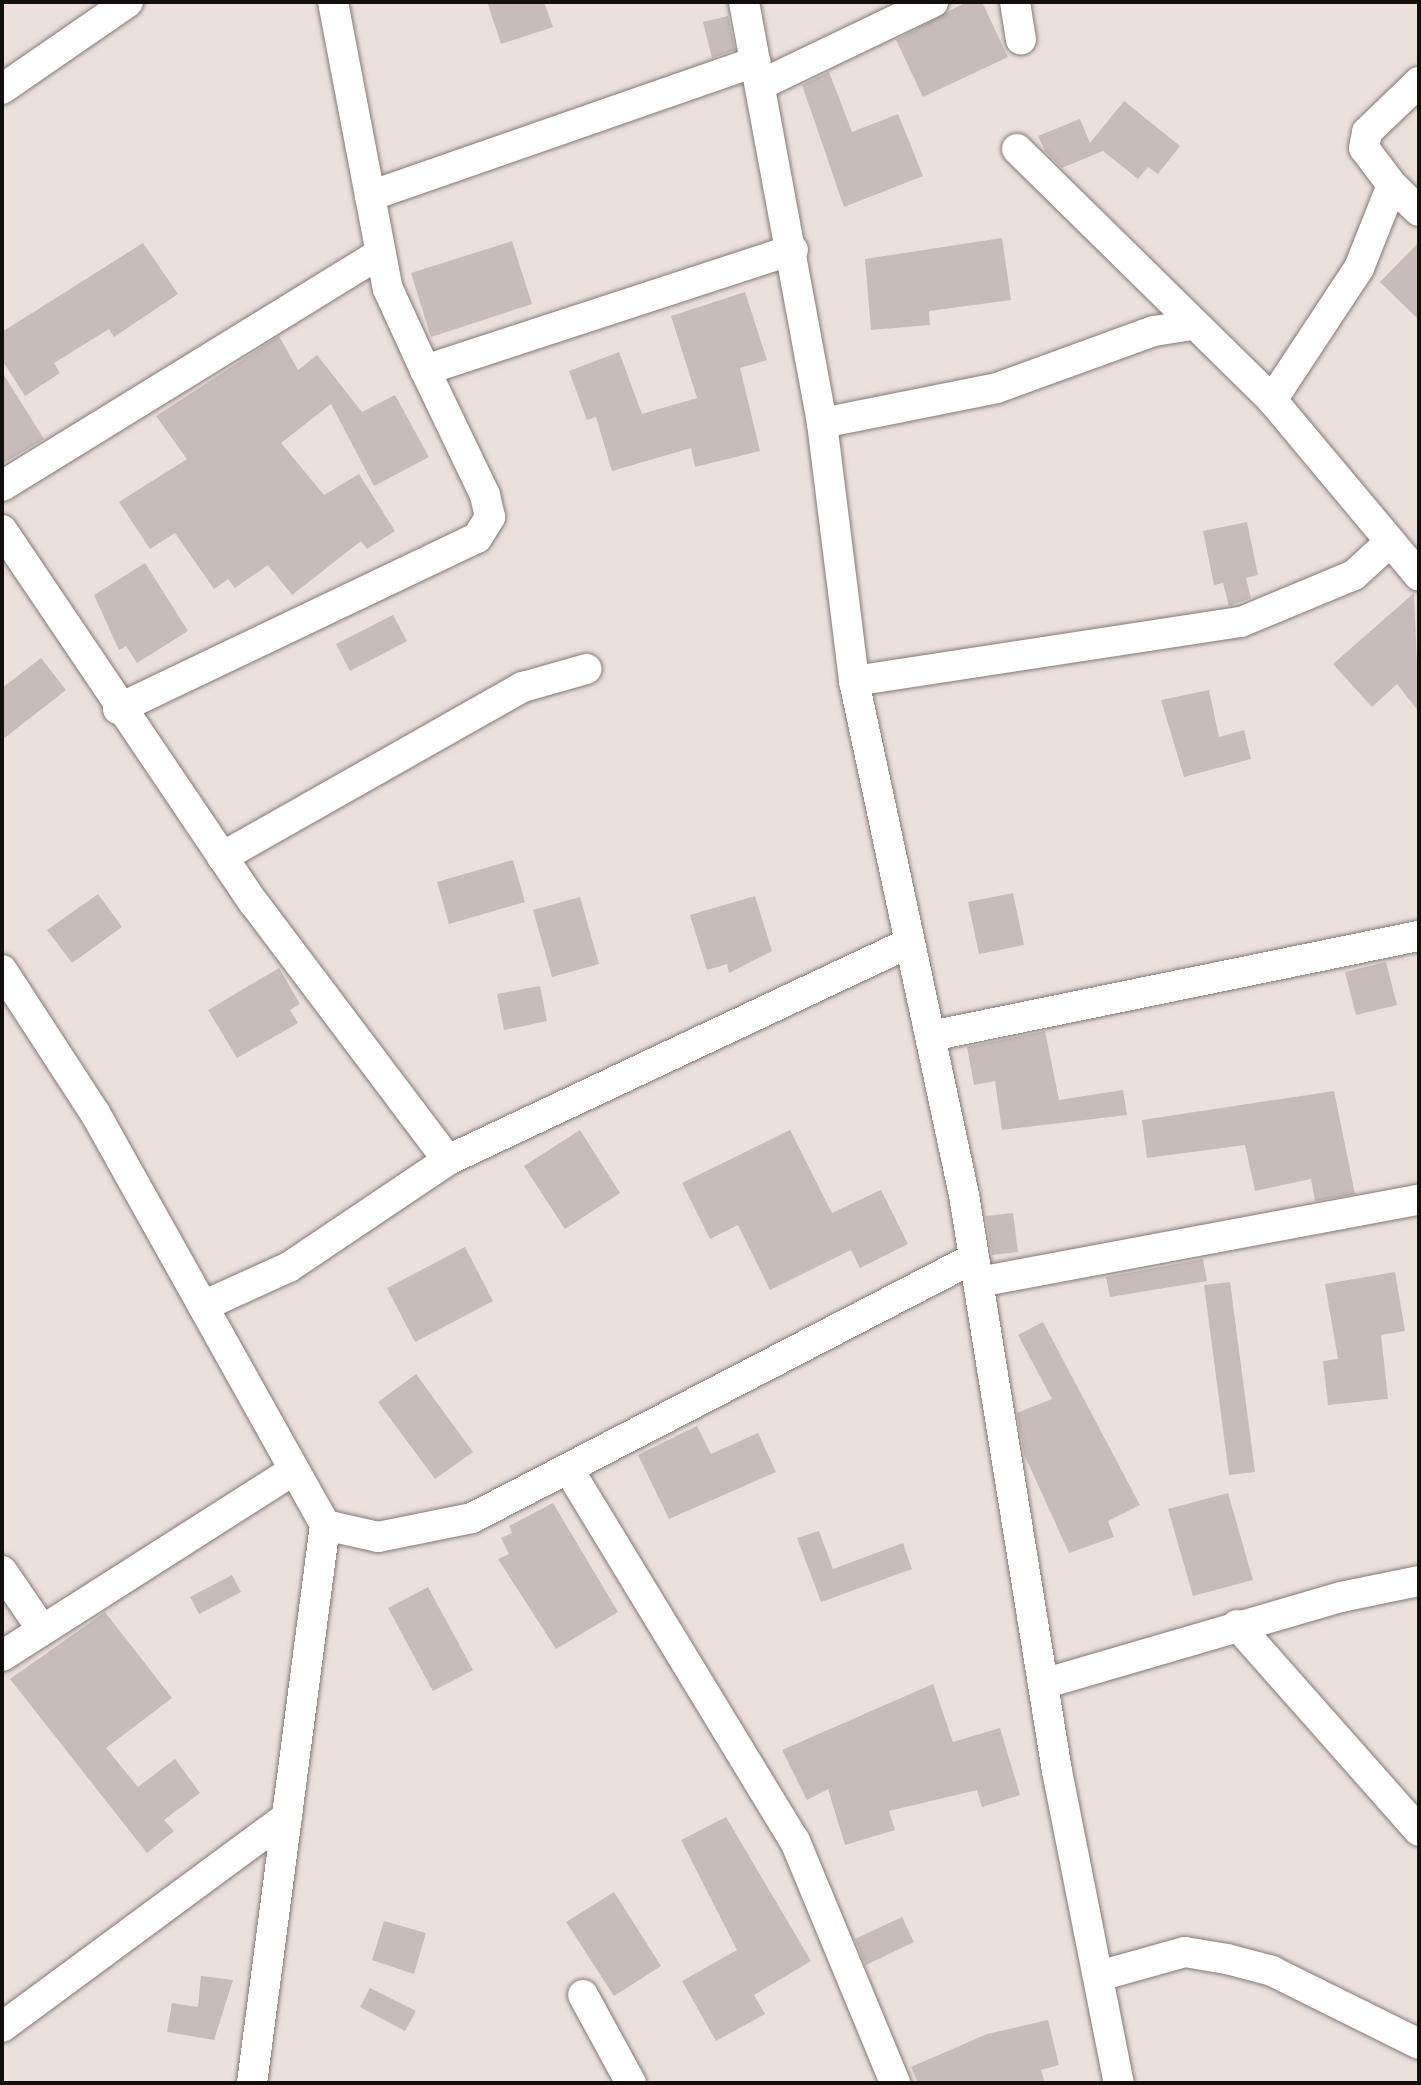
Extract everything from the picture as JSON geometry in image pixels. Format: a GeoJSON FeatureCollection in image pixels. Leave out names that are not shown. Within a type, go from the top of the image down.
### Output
{"type":"FeatureCollection","features":[{"type":"Feature","properties":{"kind":"street"},"geometry":{"type":"LineString","coordinates":[[2,89],[128,2]]}},
{"type":"Feature","properties":{"kind":"street"},"geometry":{"type":"LineString","coordinates":[[744,2],[793,250],[822,423],[854,681],[931,1036],[977,1270],[1043,1684],[1119,2083]]}},
{"type":"Feature","properties":{"kind":"street"},"geometry":{"type":"LineString","coordinates":[[370,196],[758,74],[933,2]]}},
{"type":"Feature","properties":{"kind":"street"},"geometry":{"type":"LineString","coordinates":[[1015,2],[1021,40]]}},
{"type":"Feature","properties":{"kind":"street"},"geometry":{"type":"LineString","coordinates":[[118,709],[477,538],[490,517],[485,495],[425,370],[380,253],[343,5]]}},
{"type":"Feature","properties":{"kind":"street"},"geometry":{"type":"LineString","coordinates":[[1419,82],[1367,132],[1364,148],[1392,185],[1419,211]]}},
{"type":"Feature","properties":{"kind":"street"},"geometry":{"type":"LineString","coordinates":[[1017,149],[1191,325],[1272,400],[1419,576]]}},
{"type":"Feature","properties":{"kind":"street"},"geometry":{"type":"LineString","coordinates":[[1272,400],[1359,268],[1392,185]]}},
{"type":"Feature","properties":{"kind":"street"},"geometry":{"type":"LineString","coordinates":[[425,370],[793,250]]}},
{"type":"Feature","properties":{"kind":"street"},"geometry":{"type":"LineString","coordinates":[[2,486],[380,253]]}},
{"type":"Feature","properties":{"kind":"street"},"geometry":{"type":"LineString","coordinates":[[822,423],[997,388],[1154,331],[1191,325]]}},
{"type":"Feature","properties":{"kind":"street"},"geometry":{"type":"LineString","coordinates":[[2,530],[118,709],[222,857],[448,1160]]}},
{"type":"Feature","properties":{"kind":"street"},"geometry":{"type":"LineString","coordinates":[[854,681],[1241,622],[1354,575],[1390,542]]}},
{"type":"Feature","properties":{"kind":"street"},"geometry":{"type":"LineString","coordinates":[[222,857],[523,687],[586,669]]}},
{"type":"Feature","properties":{"kind":"street"},"geometry":{"type":"LineString","coordinates":[[931,1036],[1419,936]]}},
{"type":"Feature","properties":{"kind":"street"},"geometry":{"type":"LineString","coordinates":[[203,1306],[289,1267],[448,1160],[909,943]]}},
{"type":"Feature","properties":{"kind":"street"},"geometry":{"type":"LineString","coordinates":[[2,970],[12,1004],[203,1306],[292,1471],[325,1525],[252,2083]]}},
{"type":"Feature","properties":{"kind":"street"},"geometry":{"type":"LineString","coordinates":[[325,1525],[378,1537],[431,1531],[569,1470],[977,1270],[1419,1200]]}},
{"type":"Feature","properties":{"kind":"street"},"geometry":{"type":"LineString","coordinates":[[569,1470],[795,1841],[895,2083]]}},
{"type":"Feature","properties":{"kind":"street"},"geometry":{"type":"LineString","coordinates":[[2,1656],[41,1628],[292,1471]]}},
{"type":"Feature","properties":{"kind":"street"},"geometry":{"type":"LineString","coordinates":[[2,1571],[41,1628]]}},
{"type":"Feature","properties":{"kind":"street"},"geometry":{"type":"LineString","coordinates":[[1043,1684],[1237,1625],[1419,1581]]}},
{"type":"Feature","properties":{"kind":"street"},"geometry":{"type":"LineString","coordinates":[[1237,1625],[1419,1831]]}},
{"type":"Feature","properties":{"kind":"street"},"geometry":{"type":"LineString","coordinates":[[2,2027],[287,1817]]}},
{"type":"Feature","properties":{"kind":"street"},"geometry":{"type":"LineString","coordinates":[[1099,1976],[1185,1952],[1227,1959],[1272,1971],[1419,2044]]}},
{"type":"Feature","properties":{"kind":"street"},"geometry":{"type":"LineString","coordinates":[[583,1995],[631,2083]]}},
{"type":"Feature","properties":{"kind":"building"},"geometry":{"type":"Polygon","coordinates":[[[487,2],[544,2],[553,27],[501,44],[487,2]]]}},
{"type":"Feature","properties":{"kind":"building"},"geometry":{"type":"Polygon","coordinates":[[[966,2],[982,2],[1008,57],[923,97],[896,40],[966,2]]]}},
{"type":"Feature","properties":{"kind":"building"},"geometry":{"type":"Polygon","coordinates":[[[728,16],[735,50],[712,58],[703,22],[728,16]]]}},
{"type":"Feature","properties":{"kind":"building"},"geometry":{"type":"Polygon","coordinates":[[[829,72],[852,132],[898,114],[923,176],[844,207],[802,85],[829,72]]]}},
{"type":"Feature","properties":{"kind":"building"},"geometry":{"type":"Polygon","coordinates":[[[1124,101],[1180,146],[1158,174],[1148,167],[1138,179],[1103,151],[1062,168],[1045,151],[1038,136],[1080,119],[1090,143],[1124,101]]]}},
{"type":"Feature","properties":{"kind":"building"},"geometry":{"type":"Polygon","coordinates":[[[1002,238],[1011,300],[929,311],[930,325],[871,330],[865,259],[1002,238]]]}},
{"type":"Feature","properties":{"kind":"building"},"geometry":{"type":"Polygon","coordinates":[[[512,241],[532,304],[431,337],[411,273],[512,241]]]}},
{"type":"Feature","properties":{"kind":"building"},"geometry":{"type":"Polygon","coordinates":[[[1419,242],[1419,320],[1380,282],[1419,242]]]}},
{"type":"Feature","properties":{"kind":"building"},"geometry":{"type":"Polygon","coordinates":[[[143,243],[178,294],[114,337],[109,329],[54,363],[60,373],[25,396],[2,360],[2,332],[143,243]]]}},
{"type":"Feature","properties":{"kind":"building"},"geometry":{"type":"Polygon","coordinates":[[[745,292],[767,360],[740,368],[760,451],[695,467],[691,448],[612,471],[596,417],[587,420],[569,371],[619,352],[642,414],[697,398],[671,316],[745,292]]]}},
{"type":"Feature","properties":{"kind":"building"},"geometry":{"type":"Polygon","coordinates":[[[279,336],[298,370],[317,355],[362,412],[395,395],[429,457],[374,486],[331,404],[281,443],[324,495],[359,474],[395,531],[367,549],[361,541],[292,595],[268,565],[235,588],[228,579],[214,589],[175,533],[150,549],[119,502],[187,459],[156,416],[279,336]]]}},
{"type":"Feature","properties":{"kind":"building"},"geometry":{"type":"Polygon","coordinates":[[[2,372],[44,439],[2,464],[2,372]]]}},
{"type":"Feature","properties":{"kind":"building"},"geometry":{"type":"Polygon","coordinates":[[[1247,522],[1258,575],[1246,578],[1251,598],[1229,606],[1223,583],[1214,585],[1203,531],[1247,522]]]}},
{"type":"Feature","properties":{"kind":"building"},"geometry":{"type":"Polygon","coordinates":[[[145,563],[188,631],[137,663],[126,646],[119,650],[94,595],[145,563]]]}},
{"type":"Feature","properties":{"kind":"building"},"geometry":{"type":"Polygon","coordinates":[[[1414,593],[1419,712],[1397,684],[1372,707],[1333,664],[1414,593]]]}},
{"type":"Feature","properties":{"kind":"building"},"geometry":{"type":"Polygon","coordinates":[[[393,615],[407,641],[350,671],[336,644],[393,615]]]}},
{"type":"Feature","properties":{"kind":"building"},"geometry":{"type":"Polygon","coordinates":[[[41,658],[66,690],[2,740],[2,688],[41,658]]]}},
{"type":"Feature","properties":{"kind":"building"},"geometry":{"type":"Polygon","coordinates":[[[1209,690],[1219,737],[1244,730],[1251,759],[1184,777],[1161,700],[1209,690]]]}},
{"type":"Feature","properties":{"kind":"building"},"geometry":{"type":"Polygon","coordinates":[[[513,860],[525,902],[449,924],[437,882],[513,860]]]}},
{"type":"Feature","properties":{"kind":"building"},"geometry":{"type":"Polygon","coordinates":[[[1013,893],[1024,945],[979,954],[968,902],[1013,893]]]}},
{"type":"Feature","properties":{"kind":"building"},"geometry":{"type":"Polygon","coordinates":[[[98,894],[122,927],[72,963],[47,930],[98,894]]]}},
{"type":"Feature","properties":{"kind":"building"},"geometry":{"type":"Polygon","coordinates":[[[755,896],[772,951],[729,973],[727,964],[707,970],[690,915],[755,896]]]}},
{"type":"Feature","properties":{"kind":"building"},"geometry":{"type":"Polygon","coordinates":[[[580,897],[599,964],[552,977],[533,910],[580,897]]]}},
{"type":"Feature","properties":{"kind":"building"},"geometry":{"type":"Polygon","coordinates":[[[1386,962],[1397,1005],[1356,1015],[1345,972],[1386,962]]]}},
{"type":"Feature","properties":{"kind":"building"},"geometry":{"type":"Polygon","coordinates":[[[279,968],[300,1004],[290,1010],[298,1023],[237,1058],[208,1010],[279,968]]]}},
{"type":"Feature","properties":{"kind":"building"},"geometry":{"type":"Polygon","coordinates":[[[540,986],[547,1021],[504,1030],[497,994],[540,986]]]}},
{"type":"Feature","properties":{"kind":"building"},"geometry":{"type":"Polygon","coordinates":[[[1045,1031],[1059,1100],[1123,1090],[1127,1115],[1002,1130],[995,1081],[974,1085],[967,1047],[1045,1031]]]}},
{"type":"Feature","properties":{"kind":"building"},"geometry":{"type":"Polygon","coordinates":[[[1334,1091],[1355,1194],[1315,1201],[1311,1179],[1255,1191],[1245,1145],[1147,1158],[1142,1120],[1334,1091]]]}},
{"type":"Feature","properties":{"kind":"building"},"geometry":{"type":"Polygon","coordinates":[[[580,1130],[620,1193],[565,1229],[524,1166],[580,1130]]]}},
{"type":"Feature","properties":{"kind":"building"},"geometry":{"type":"Polygon","coordinates":[[[790,1130],[832,1213],[881,1190],[908,1244],[860,1268],[851,1250],[770,1290],[738,1225],[710,1239],[682,1183],[790,1130]]]}},
{"type":"Feature","properties":{"kind":"building"},"geometry":{"type":"Polygon","coordinates":[[[1013,1213],[1018,1252],[992,1255],[986,1216],[1013,1213]]]}},
{"type":"Feature","properties":{"kind":"building"},"geometry":{"type":"Polygon","coordinates":[[[465,1247],[493,1301],[415,1342],[387,1288],[465,1247]]]}},
{"type":"Feature","properties":{"kind":"building"},"geometry":{"type":"Polygon","coordinates":[[[1203,1259],[1207,1281],[1110,1297],[1106,1277],[1203,1259]]]}},
{"type":"Feature","properties":{"kind":"building"},"geometry":{"type":"Polygon","coordinates":[[[1395,1272],[1405,1331],[1381,1335],[1388,1399],[1328,1405],[1323,1361],[1338,1359],[1325,1284],[1395,1272]]]}},
{"type":"Feature","properties":{"kind":"building"},"geometry":{"type":"Polygon","coordinates":[[[1230,1282],[1255,1472],[1229,1475],[1204,1285],[1230,1282]]]}},
{"type":"Feature","properties":{"kind":"building"},"geometry":{"type":"Polygon","coordinates":[[[1043,1322],[1140,1505],[1108,1521],[1114,1537],[1069,1553],[1024,1454],[1017,1413],[1052,1399],[1018,1335],[1043,1322]]]}},
{"type":"Feature","properties":{"kind":"building"},"geometry":{"type":"Polygon","coordinates":[[[416,1374],[473,1452],[435,1479],[378,1402],[416,1374]]]}},
{"type":"Feature","properties":{"kind":"building"},"geometry":{"type":"Polygon","coordinates":[[[697,1426],[711,1454],[758,1433],[776,1472],[669,1519],[638,1455],[697,1426]]]}},
{"type":"Feature","properties":{"kind":"building"},"geometry":{"type":"Polygon","coordinates":[[[1228,1493],[1253,1580],[1193,1596],[1168,1509],[1228,1493]]]}},
{"type":"Feature","properties":{"kind":"building"},"geometry":{"type":"Polygon","coordinates":[[[553,1503],[618,1612],[556,1649],[498,1559],[509,1554],[501,1538],[512,1533],[509,1526],[553,1503]]]}},
{"type":"Feature","properties":{"kind":"building"},"geometry":{"type":"Polygon","coordinates":[[[819,1531],[833,1569],[903,1543],[912,1569],[821,1602],[797,1538],[819,1531]]]}},
{"type":"Feature","properties":{"kind":"building"},"geometry":{"type":"Polygon","coordinates":[[[232,1575],[241,1592],[199,1614],[190,1597],[232,1575]]]}},
{"type":"Feature","properties":{"kind":"building"},"geometry":{"type":"Polygon","coordinates":[[[428,1587],[473,1670],[433,1691],[388,1608],[428,1587]]]}},
{"type":"Feature","properties":{"kind":"building"},"geometry":{"type":"Polygon","coordinates":[[[105,1612],[172,1698],[106,1748],[138,1787],[175,1759],[200,1793],[164,1820],[174,1831],[147,1853],[10,1679],[105,1612]]]}},
{"type":"Feature","properties":{"kind":"building"},"geometry":{"type":"Polygon","coordinates":[[[933,1684],[953,1742],[1000,1728],[1020,1795],[982,1807],[977,1790],[889,1811],[895,1830],[845,1845],[828,1789],[807,1800],[782,1750],[933,1684]]]}},
{"type":"Feature","properties":{"kind":"building"},"geometry":{"type":"Polygon","coordinates":[[[726,1817],[811,1961],[754,1995],[765,2014],[716,2041],[682,1981],[737,1950],[681,1840],[726,1817]]]}},
{"type":"Feature","properties":{"kind":"building"},"geometry":{"type":"Polygon","coordinates":[[[614,1892],[661,1966],[614,1996],[566,1922],[614,1892]]]}},
{"type":"Feature","properties":{"kind":"building"},"geometry":{"type":"Polygon","coordinates":[[[902,1917],[914,1942],[866,1965],[855,1939],[902,1917]]]}},
{"type":"Feature","properties":{"kind":"building"},"geometry":{"type":"Polygon","coordinates":[[[384,1921],[426,1933],[414,1974],[372,1960],[384,1921]]]}},
{"type":"Feature","properties":{"kind":"building"},"geometry":{"type":"Polygon","coordinates":[[[201,1976],[233,1980],[214,2040],[167,2032],[172,2003],[198,2007],[201,1976]]]}},
{"type":"Feature","properties":{"kind":"building"},"geometry":{"type":"Polygon","coordinates":[[[370,1988],[416,2011],[405,2031],[360,2007],[370,1988]]]}},
{"type":"Feature","properties":{"kind":"building"},"geometry":{"type":"Polygon","coordinates":[[[1048,2020],[1059,2065],[1041,2070],[1045,2083],[918,2083],[911,2067],[987,2034],[1048,2020]]]}}]}
